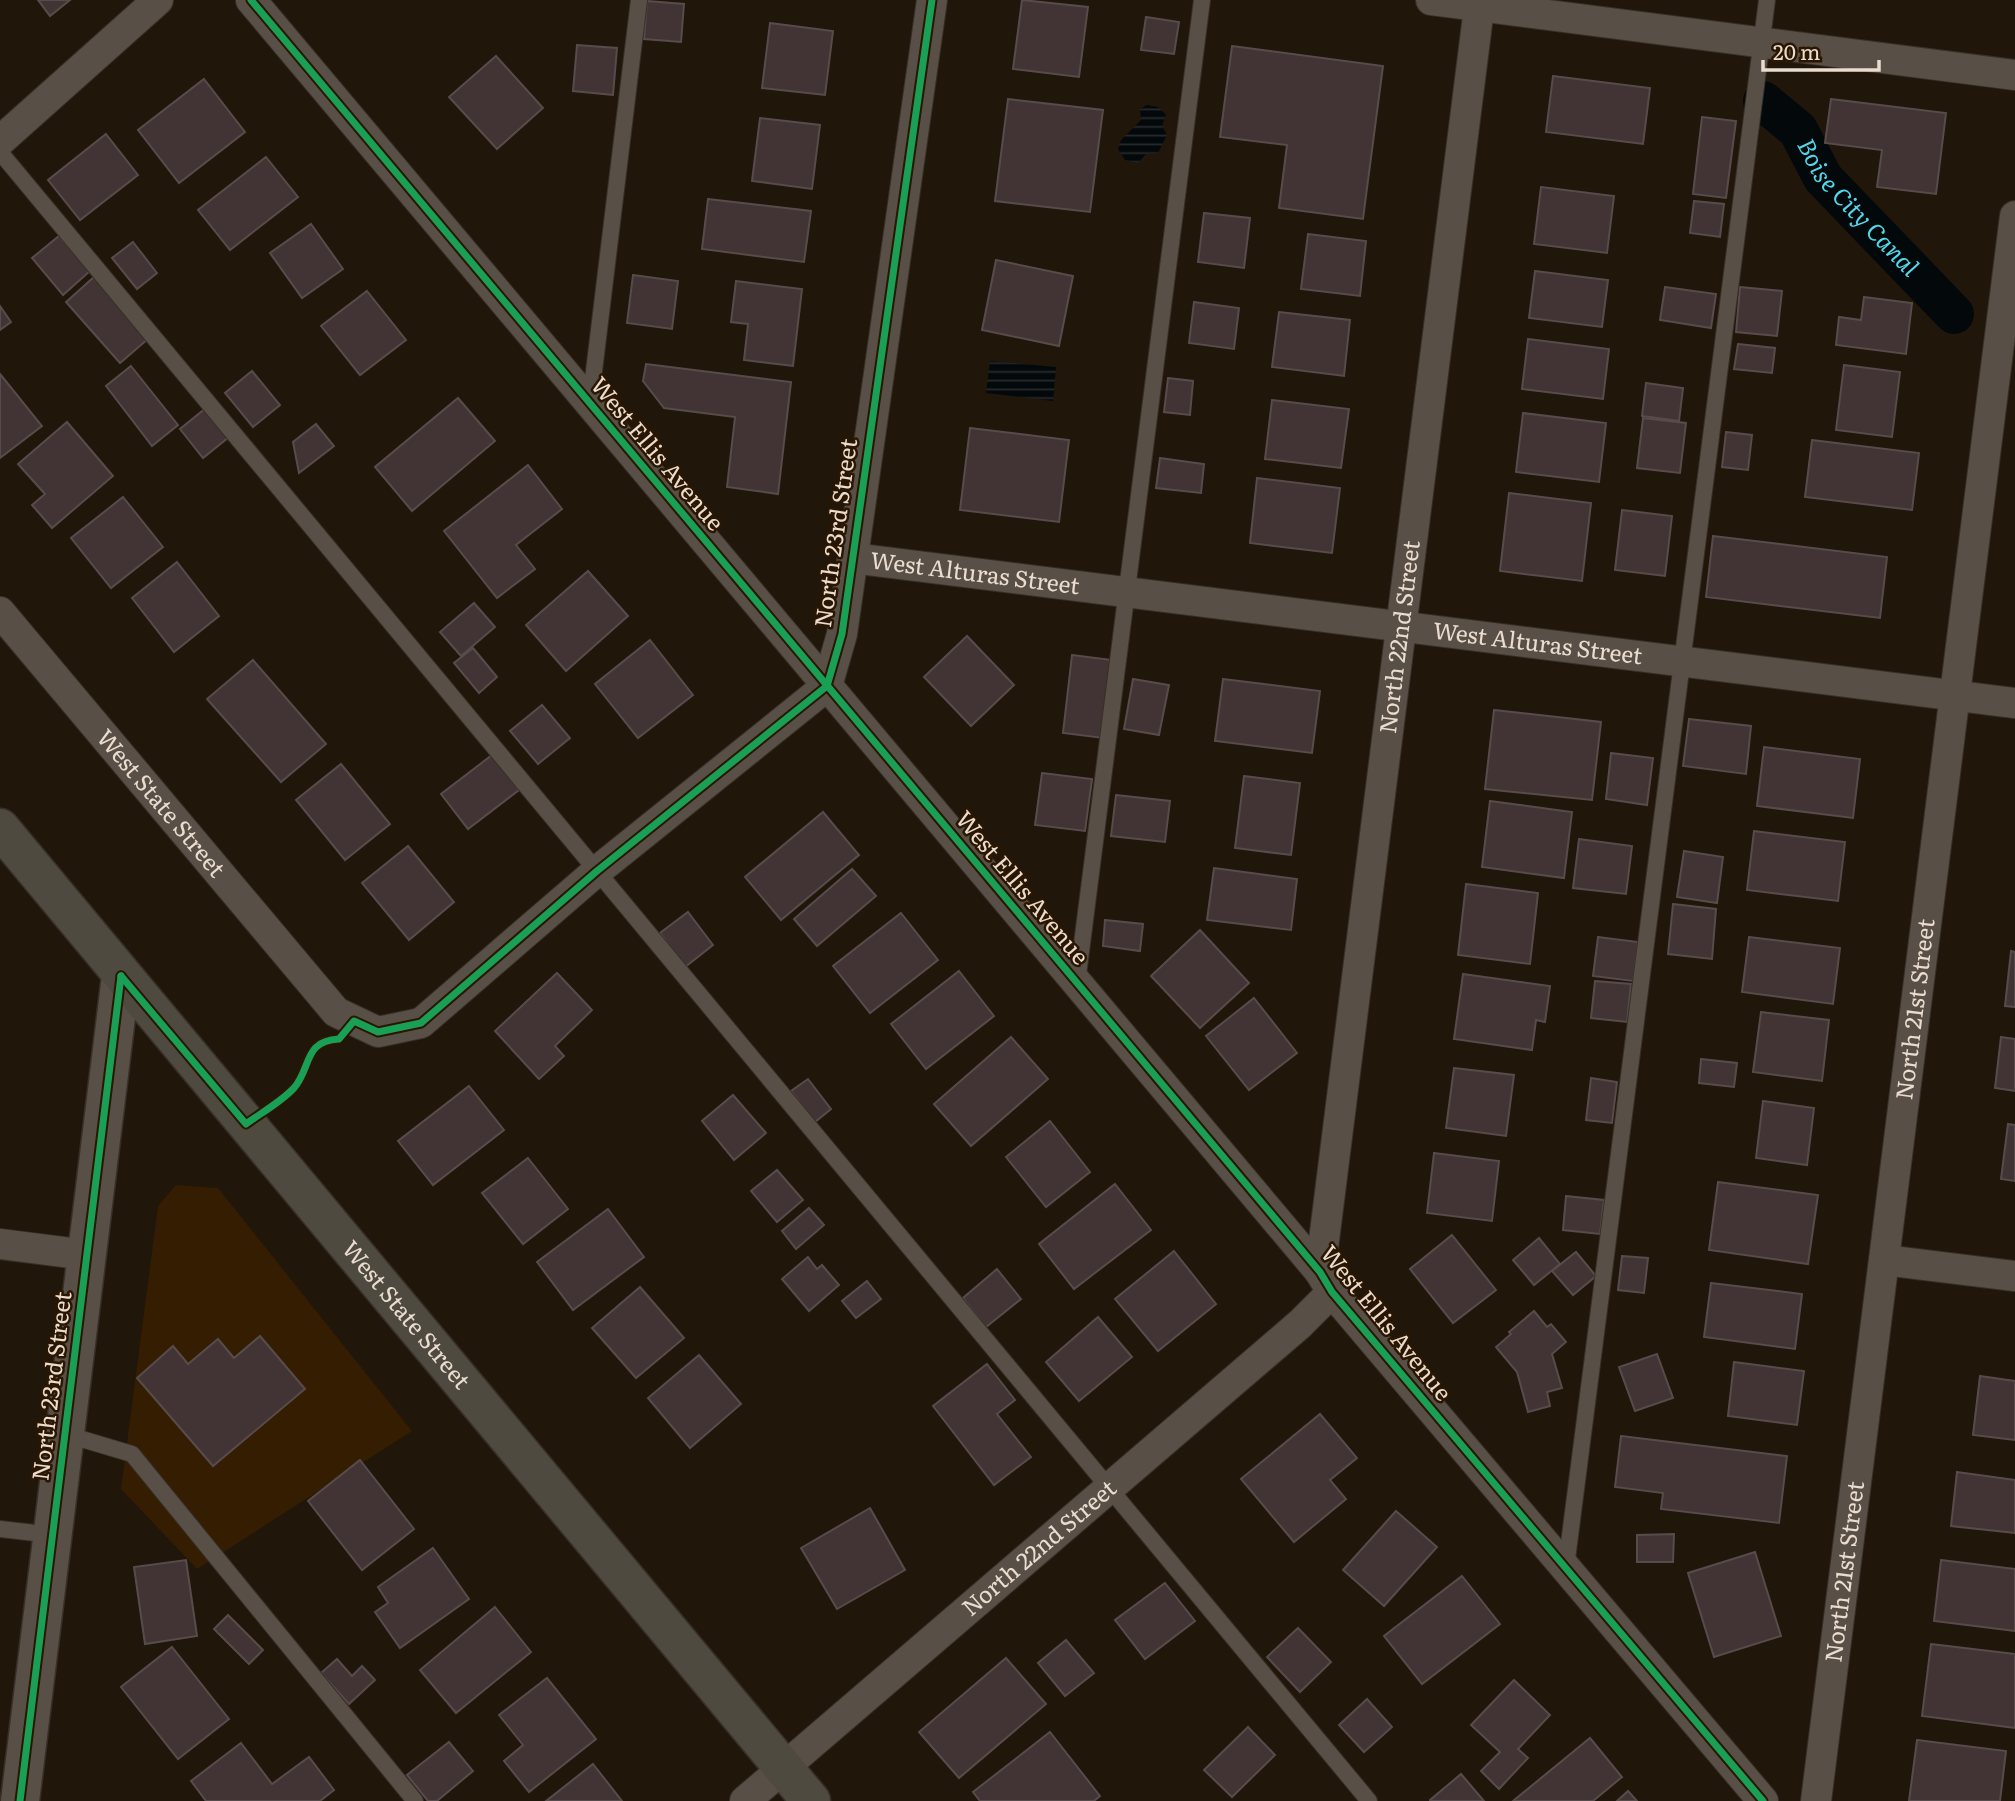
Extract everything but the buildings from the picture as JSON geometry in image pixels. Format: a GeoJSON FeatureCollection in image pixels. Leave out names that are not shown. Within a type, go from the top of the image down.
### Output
{"type":"FeatureCollection","features":[{"type":"Feature","properties":{"kind":"main road","name":"West State Street"},"geometry":{"type":"LineString","coordinates":[[0,828],[811,1801]]}},
{"type":"Feature","properties":{"kind":"street"},"geometry":{"type":"LineString","coordinates":[[0,141],[158,0]]}},
{"type":"Feature","properties":{"kind":"street","name":"West Ellis Avenue"},"geometry":{"type":"LineString","coordinates":[[251,0],[1763,1801]]}},
{"type":"Feature","properties":{"kind":"street","name":"North 23rd Street"},"geometry":{"type":"LineString","coordinates":[[827,686],[842,634],[932,0]]}},
{"type":"Feature","properties":{"kind":"street"},"geometry":{"type":"LineString","coordinates":[[1431,0],[1480,3],[1761,43],[2015,75]]}},
{"type":"Feature","properties":{"kind":"street","name":"North 22nd Street"},"geometry":{"type":"LineString","coordinates":[[745,1801],[1300,1324],[1326,1282],[1402,627],[1480,3]]}},
{"type":"Feature","properties":{"kind":"street","name":"North 21st Street"},"geometry":{"type":"LineString","coordinates":[[1816,1801],[2015,216]]}},
{"type":"Feature","properties":{"kind":"street","name":"West Alturas Street"},"geometry":{"type":"LineString","coordinates":[[852,558],[2015,703]]}},
{"type":"Feature","properties":{"kind":"street","name":"West State Street"},"geometry":{"type":"LineString","coordinates":[[0,612],[336,1012],[366,1026],[422,1023],[597,871]]}},
{"type":"Feature","properties":{"kind":"street"},"geometry":{"type":"LineString","coordinates":[[597,871],[827,686]]}},
{"type":"Feature","properties":{"kind":"street","name":"North 23rd Street"},"geometry":{"type":"LineString","coordinates":[[20,1801],[121,976]]}},
{"type":"Feature","properties":{"kind":"street"},"geometry":{"type":"LineString","coordinates":[[0,1244],[87,1255]]}},
{"type":"Feature","properties":{"kind":"street"},"geometry":{"type":"LineString","coordinates":[[1884,1260],[2015,1276]]}},
{"type":"Feature","properties":{"kind":"lane"},"geometry":{"type":"LineString","coordinates":[[590,404],[639,0]]}},
{"type":"Feature","properties":{"kind":"lane"},"geometry":{"type":"LineString","coordinates":[[1077,984],[1202,0]]}},
{"type":"Feature","properties":{"kind":"lane"},"geometry":{"type":"LineString","coordinates":[[1566,1567],[1767,0]]}},
{"type":"Feature","properties":{"kind":"lane"},"geometry":{"type":"LineString","coordinates":[[0,152],[1369,1801]]}},
{"type":"Feature","properties":{"kind":"lane"},"geometry":{"type":"LineString","coordinates":[[65,1434],[132,1454],[415,1801]]}},
{"type":"Feature","properties":{"kind":"lane"},"geometry":{"type":"LineString","coordinates":[[0,1530],[53,1535]]}},
{"type":"Feature","properties":{"kind":"shaded area"},"geometry":{"type":"Polygon","coordinates":[[[1147,105],[1158,107],[1166,115],[1162,126],[1167,135],[1158,153],[1146,154],[1138,163],[1125,160],[1118,149],[1121,140],[1141,120],[1140,109],[1147,105]]]}},
{"type":"Feature","properties":{"kind":"shaded area"},"geometry":{"type":"Polygon","coordinates":[[[990,361],[1056,367],[1053,401],[986,393],[990,361]]]}},
{"type":"Feature","properties":{"kind":"shaded area"},"geometry":{"type":"Polygon","coordinates":[[[176,1185],[218,1188],[412,1431],[197,1569],[121,1489],[158,1206],[176,1185]]]}},
{"type":"Feature","properties":{"kind":"waterway","name":"Boise City Canal"},"geometry":{"type":"LineString","coordinates":[[1763,101],[1798,130],[1823,178],[1954,314]]}},
{"type":"Feature","properties":{"kind":"cycle path"},"geometry":{"type":"LineString","coordinates":[[251,0],[1320,1272],[1332,1292],[1763,1801]]}},
{"type":"Feature","properties":{"kind":"cycle path"},"geometry":{"type":"LineString","coordinates":[[121,976],[246,1124],[289,1093],[300,1080],[314,1050],[327,1041],[339,1039],[354,1021],[378,1032],[421,1023],[597,871],[827,686],[842,634],[932,0]]}},
{"type":"Feature","properties":{"kind":"cycle path"},"geometry":{"type":"LineString","coordinates":[[20,1801],[121,976]]}}]}
